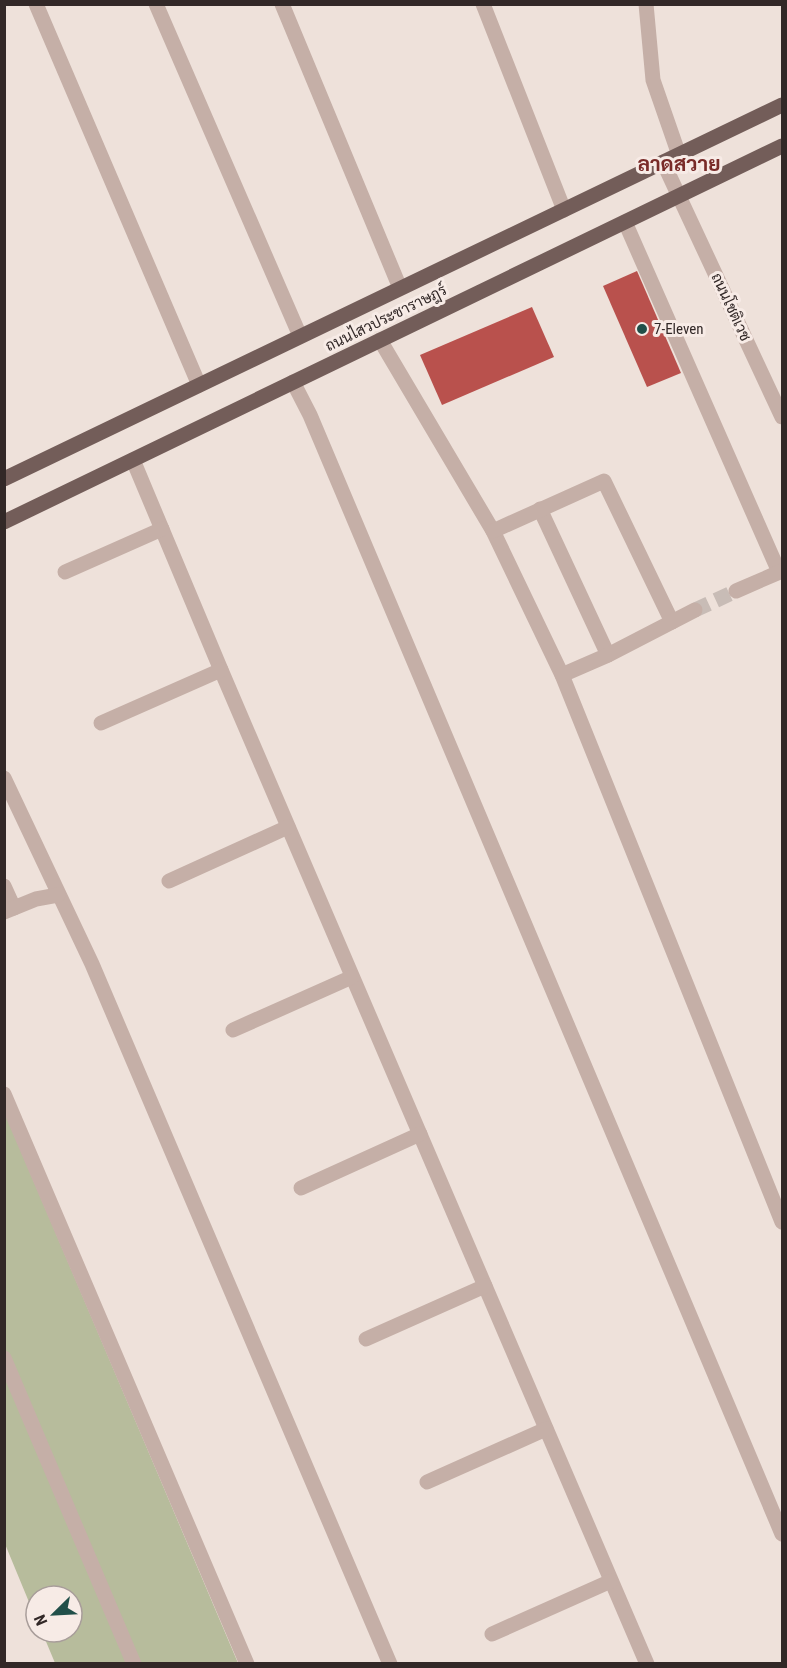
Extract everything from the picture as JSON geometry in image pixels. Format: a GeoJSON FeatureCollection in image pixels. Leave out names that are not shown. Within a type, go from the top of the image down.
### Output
{"type":"FeatureCollection","features":[{"type":"Feature","properties":{"kind":"main road","name":"ถนนไสวประชาราษฎร์"},"geometry":{"type":"LineString","coordinates":[[4,479],[783,105]]}},
{"type":"Feature","properties":{"kind":"main road","name":"ถนนไสวประชาราษฎร์"},"geometry":{"type":"LineString","coordinates":[[4,522],[783,146]]}},
{"type":"Feature","properties":{"kind":"street"},"geometry":{"type":"LineString","coordinates":[[36,4],[199,385]]}},
{"type":"Feature","properties":{"kind":"street"},"geometry":{"type":"LineString","coordinates":[[156,4],[300,336]]}},
{"type":"Feature","properties":{"kind":"street"},"geometry":{"type":"LineString","coordinates":[[282,4],[400,288]]}},
{"type":"Feature","properties":{"kind":"street"},"geometry":{"type":"LineString","coordinates":[[483,4],[564,210]]}},
{"type":"Feature","properties":{"kind":"street"},"geometry":{"type":"LineString","coordinates":[[646,4],[653,80],[679,154]]}},
{"type":"Feature","properties":{"kind":"street","name":"ถนนโชติเวช"},"geometry":{"type":"LineString","coordinates":[[663,162],[783,417]]}},
{"type":"Feature","properties":{"kind":"street"},"geometry":{"type":"LineString","coordinates":[[625,222],[781,572],[736,591]]}},
{"type":"Feature","properties":{"kind":"street"},"geometry":{"type":"LineString","coordinates":[[380,340],[494,531],[562,675],[783,1222]]}},
{"type":"Feature","properties":{"kind":"street"},"geometry":{"type":"LineString","coordinates":[[293,382],[310,415],[783,1534]]}},
{"type":"Feature","properties":{"kind":"street"},"geometry":{"type":"LineString","coordinates":[[133,460],[647,1664]]}},
{"type":"Feature","properties":{"kind":"street"},"geometry":{"type":"LineString","coordinates":[[494,531],[604,481],[672,622]]}},
{"type":"Feature","properties":{"kind":"street"},"geometry":{"type":"LineString","coordinates":[[540,510],[608,655]]}},
{"type":"Feature","properties":{"kind":"street"},"geometry":{"type":"LineString","coordinates":[[65,572],[162,529]]}},
{"type":"Feature","properties":{"kind":"street"},"geometry":{"type":"LineString","coordinates":[[562,675],[608,655],[695,610]]}},
{"type":"Feature","properties":{"kind":"street"},"geometry":{"type":"LineString","coordinates":[[101,723],[221,670]]}},
{"type":"Feature","properties":{"kind":"street"},"geometry":{"type":"LineString","coordinates":[[4,778],[92,964],[390,1664]]}},
{"type":"Feature","properties":{"kind":"street"},"geometry":{"type":"LineString","coordinates":[[169,880],[288,827]]}},
{"type":"Feature","properties":{"kind":"street"},"geometry":{"type":"LineString","coordinates":[[4,886],[9,910],[36,899],[58,895]]}},
{"type":"Feature","properties":{"kind":"street"},"geometry":{"type":"LineString","coordinates":[[233,1030],[352,977]]}},
{"type":"Feature","properties":{"kind":"street"},"geometry":{"type":"LineString","coordinates":[[4,1094],[248,1664]]}},
{"type":"Feature","properties":{"kind":"street"},"geometry":{"type":"LineString","coordinates":[[301,1188],[420,1134]]}},
{"type":"Feature","properties":{"kind":"street"},"geometry":{"type":"LineString","coordinates":[[366,1339],[485,1286]]}},
{"type":"Feature","properties":{"kind":"street"},"geometry":{"type":"LineString","coordinates":[[4,1358],[134,1664]]}},
{"type":"Feature","properties":{"kind":"street"},"geometry":{"type":"LineString","coordinates":[[427,1482],[546,1429]]}},
{"type":"Feature","properties":{"kind":"street"},"geometry":{"type":"LineString","coordinates":[[492,1634],[611,1581]]}},
{"type":"Feature","properties":{"kind":"green space"},"geometry":{"type":"Polygon","coordinates":[[[4,1111],[238,1663],[55,1663],[47,1644],[84,1644],[84,1584],[24,1584],[24,1590],[5,1544],[4,1111]]]}},
{"type":"Feature","properties":{"kind":"building","name":"7-Eleven"},"geometry":{"type":"Polygon","coordinates":[[[637,271],[681,373],[647,387],[603,286],[637,271]]]}},
{"type":"Feature","properties":{"kind":"building"},"geometry":{"type":"Polygon","coordinates":[[[532,307],[554,357],[442,405],[420,355],[532,307]]]}},
{"type":"Feature","properties":{"kind":"tunnel"},"geometry":{"type":"LineString","coordinates":[[695,610],[736,591]]}},
{"type":"Feature","properties":{"kind":"place","name":"7-Eleven"},"geometry":{"type":"Point","coordinates":[642,329]}},
{"type":"Feature","properties":{"kind":"district","name":"ลาดสวาย"},"geometry":{"type":"Point","coordinates":[679,164]}}]}
